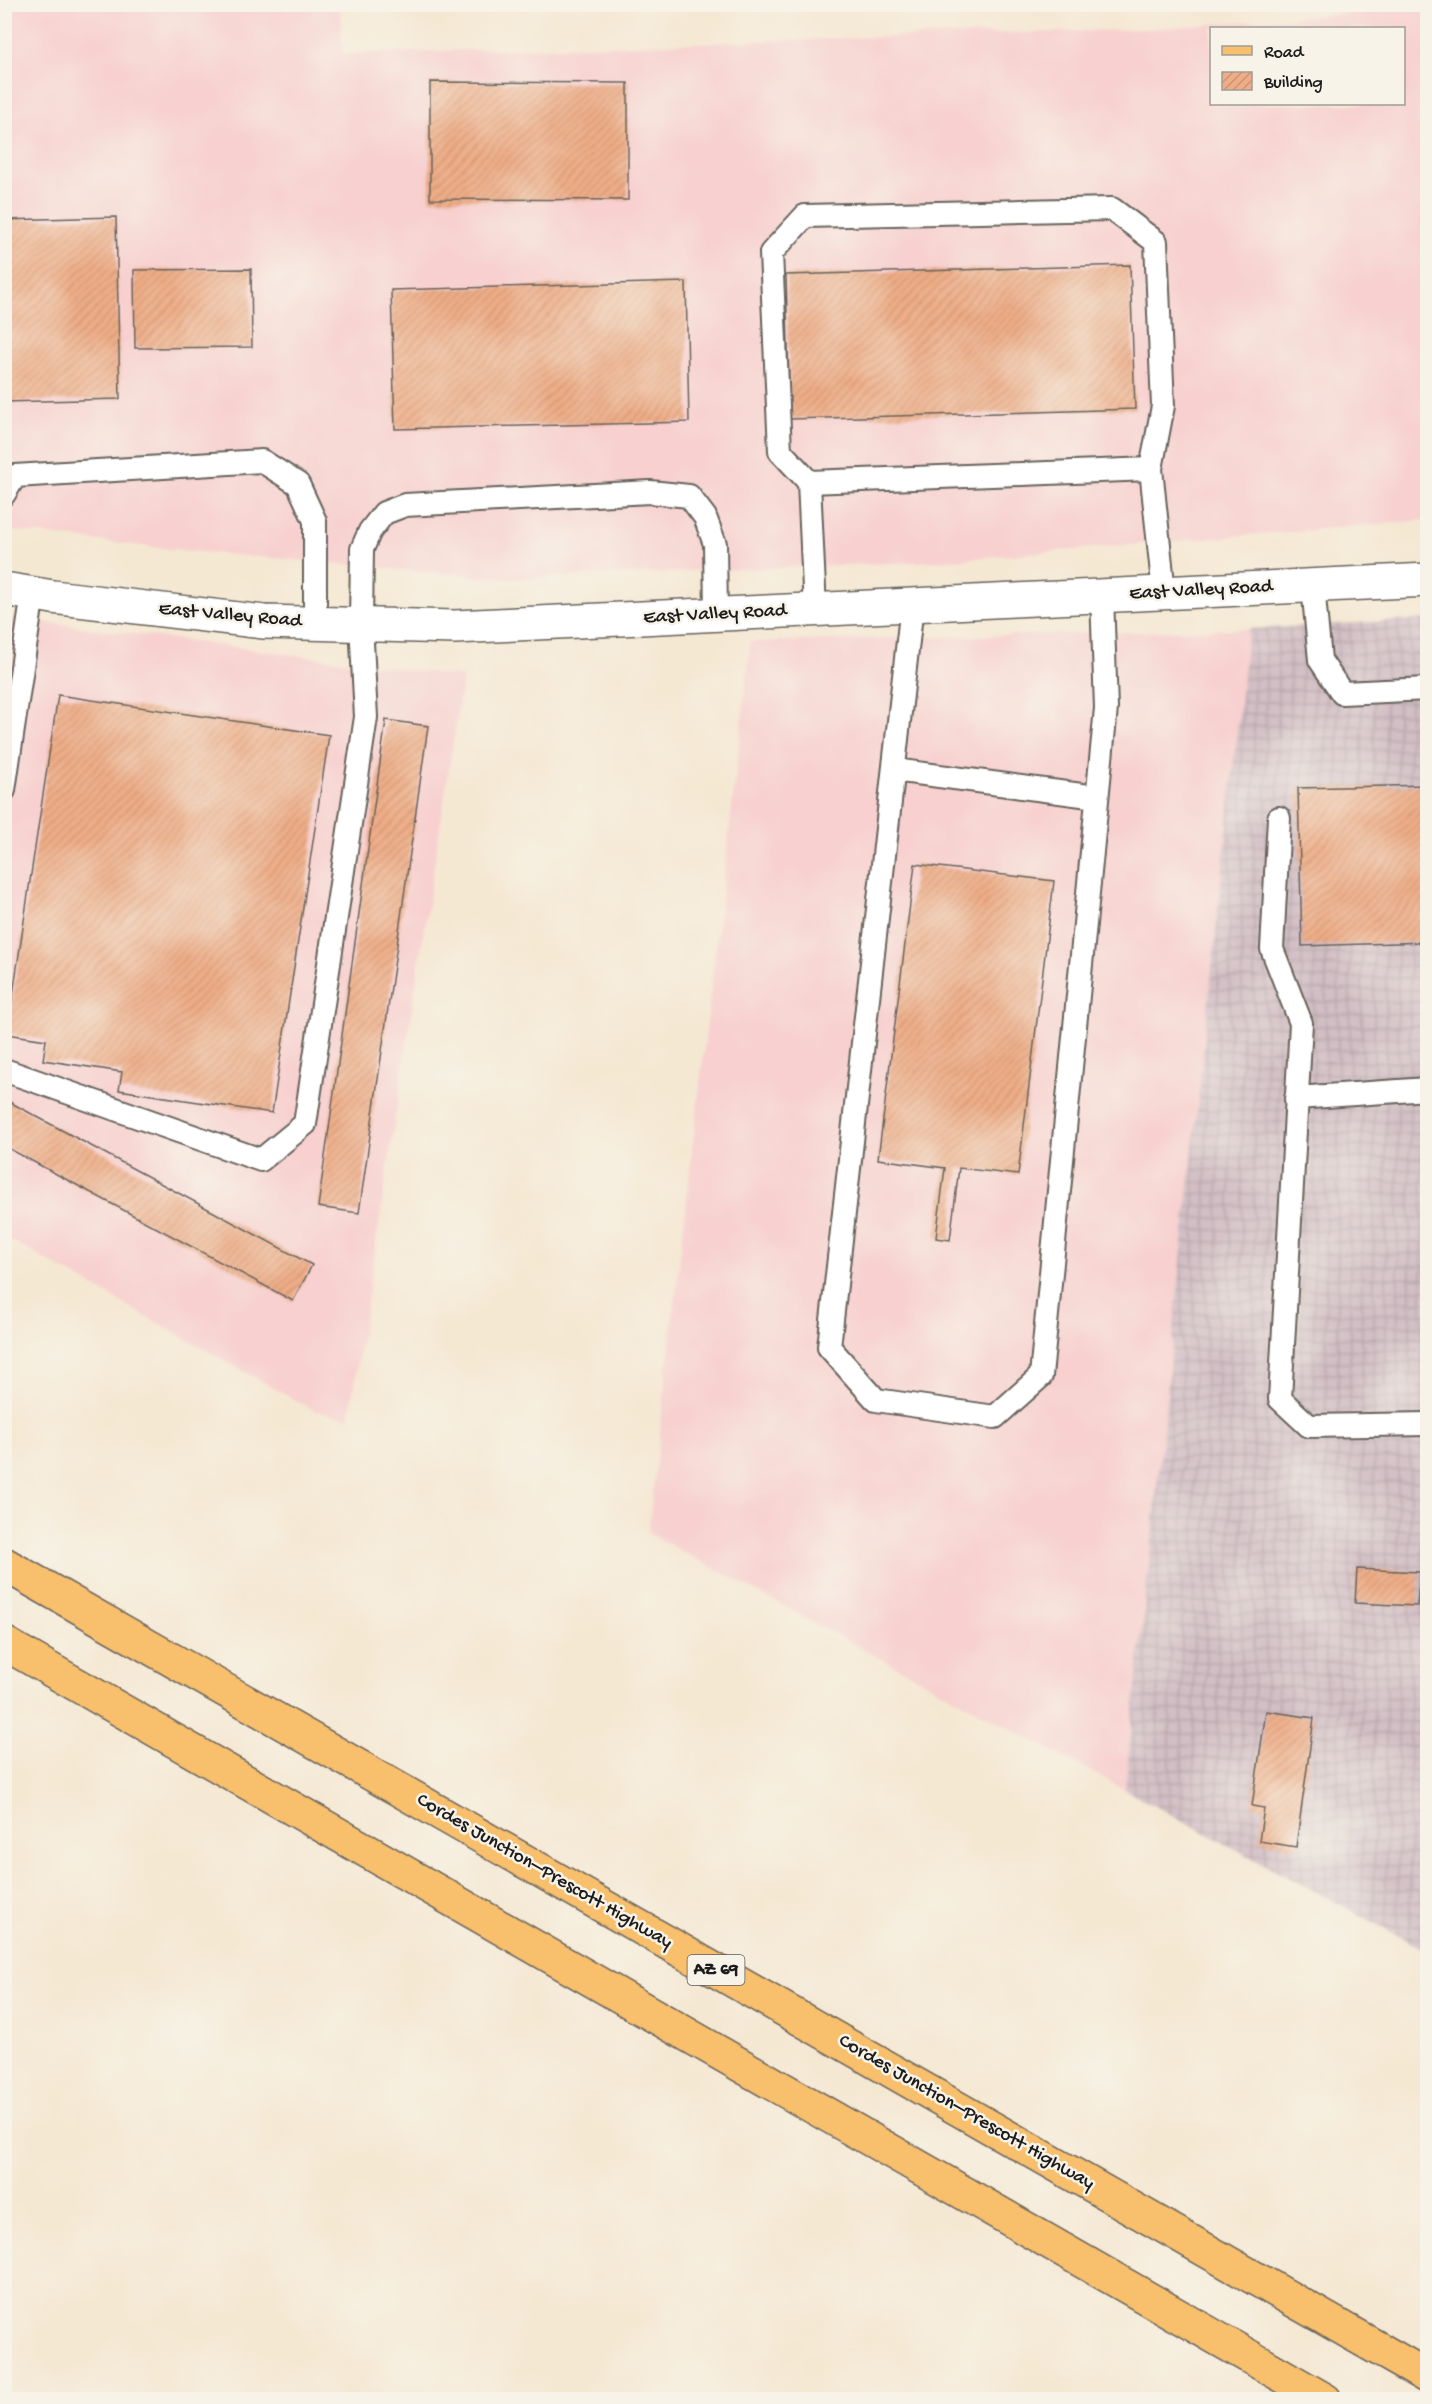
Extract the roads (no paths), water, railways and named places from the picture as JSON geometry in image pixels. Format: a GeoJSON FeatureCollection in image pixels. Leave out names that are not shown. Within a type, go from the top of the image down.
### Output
{"type":"FeatureCollection","features":[{"type":"Feature","properties":{"kind":"main road","name":"Cordes Junction–Prescott Highway"},"geometry":{"type":"LineString","coordinates":[[4,1564],[1428,2377]]}},
{"type":"Feature","properties":{"kind":"main road"},"geometry":{"type":"LineString","coordinates":[[4,1643],[1325,2400]]}},
{"type":"Feature","properties":{"kind":"street","name":"East Valley Road"},"geometry":{"type":"LineString","coordinates":[[19,591],[264,622],[455,627],[1428,580]]}},
{"type":"Feature","properties":{"kind":"lane"},"geometry":{"type":"LineString","coordinates":[[815,610],[809,483],[780,451],[771,253],[805,216],[1112,209],[1156,242],[1163,406],[1151,469],[1164,593]]}},
{"type":"Feature","properties":{"kind":"lane"},"geometry":{"type":"LineString","coordinates":[[4,494],[15,476],[262,461],[298,484],[315,521],[315,623]]}},
{"type":"Feature","properties":{"kind":"lane"},"geometry":{"type":"LineString","coordinates":[[809,483],[1151,469]]}},
{"type":"Feature","properties":{"kind":"lane"},"geometry":{"type":"LineString","coordinates":[[4,1070],[261,1160],[305,1124],[366,717],[361,624],[362,549],[370,531],[384,513],[405,505],[650,492],[689,496],[705,517],[715,544],[716,615]]}},
{"type":"Feature","properties":{"kind":"lane"},"geometry":{"type":"LineString","coordinates":[[1313,585],[1320,660],[1342,693],[1428,689]]}},
{"type":"Feature","properties":{"kind":"lane"},"geometry":{"type":"LineString","coordinates":[[4,790],[19,591]]}},
{"type":"Feature","properties":{"kind":"lane"},"geometry":{"type":"LineString","coordinates":[[912,605],[829,1347],[876,1400],[994,1417],[1041,1376],[1106,708],[1102,596]]}},
{"type":"Feature","properties":{"kind":"lane"},"geometry":{"type":"LineString","coordinates":[[894,770],[1096,797]]}},
{"type":"Feature","properties":{"kind":"lane"},"geometry":{"type":"LineString","coordinates":[[1279,818],[1272,949],[1301,1023],[1280,1399],[1309,1426],[1428,1424]]}},
{"type":"Feature","properties":{"kind":"lane"},"geometry":{"type":"LineString","coordinates":[[1296,1098],[1428,1089]]}}]}
